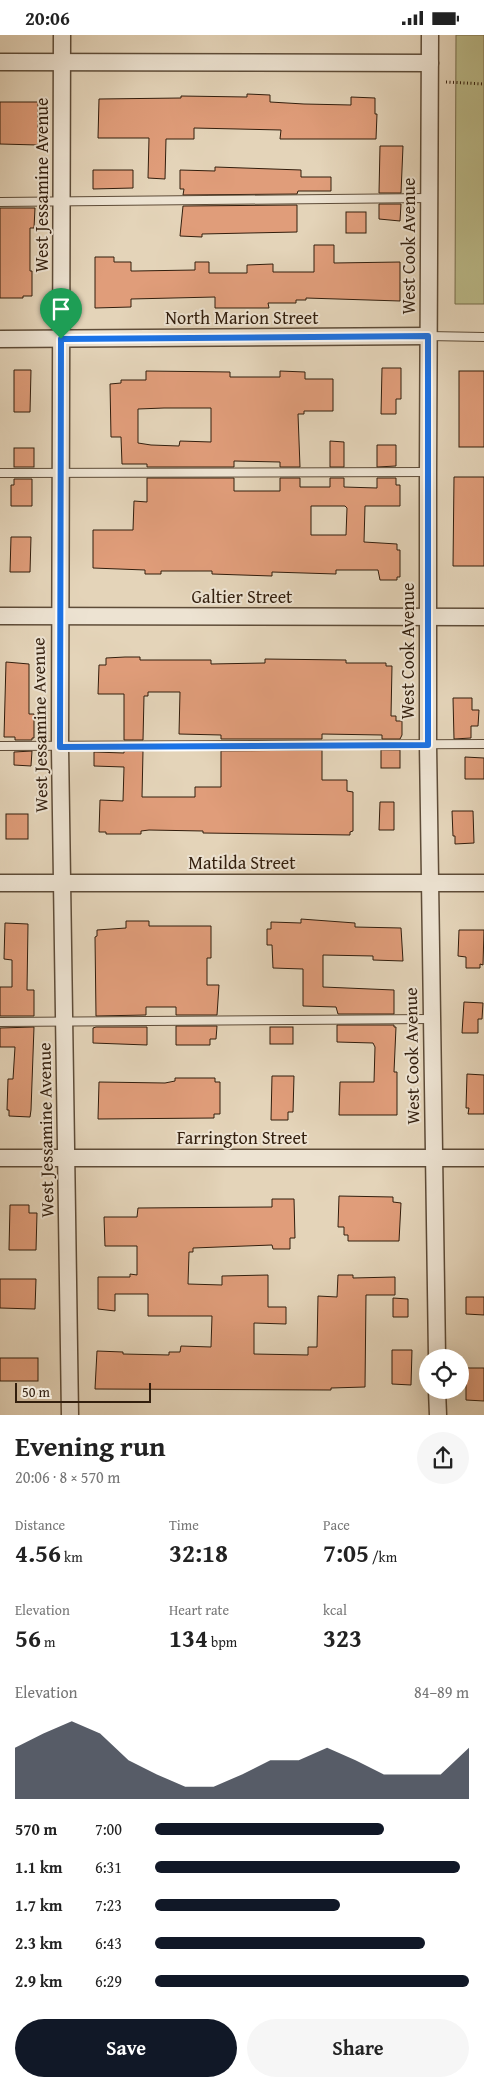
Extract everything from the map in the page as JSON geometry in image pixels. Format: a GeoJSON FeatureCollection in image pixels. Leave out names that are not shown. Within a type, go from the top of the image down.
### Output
{"type":"FeatureCollection","features":[{"type":"Feature","properties":{"kind":"street","name":"West Jessamine Avenue"},"geometry":{"type":"LineString","coordinates":[[62,35],[59,616],[63,1022],[67,1159],[70,1415]]}},
{"type":"Feature","properties":{"kind":"street","name":"West Cook Avenue"},"geometry":{"type":"LineString","coordinates":[[430,35],[428,745],[437,1349]]}},
{"type":"Feature","properties":{"kind":"street"},"geometry":{"type":"LineString","coordinates":[[0,62],[430,63]]}},
{"type":"Feature","properties":{"kind":"street","name":"North Marion Street"},"geometry":{"type":"LineString","coordinates":[[0,339],[428,336]]}},
{"type":"Feature","properties":{"kind":"street","name":"Galtier Street"},"geometry":{"type":"LineString","coordinates":[[0,616],[484,617]]}},
{"type":"Feature","properties":{"kind":"street","name":"Matilda Street"},"geometry":{"type":"LineString","coordinates":[[0,883],[484,883]]}},
{"type":"Feature","properties":{"kind":"street","name":"Farrington Street"},"geometry":{"type":"LineString","coordinates":[[0,1158],[484,1158]]}},
{"type":"Feature","properties":{"kind":"street"},"geometry":{"type":"LineString","coordinates":[[437,1399],[438,1415]]}},
{"type":"Feature","properties":{"kind":"lane"},"geometry":{"type":"LineString","coordinates":[[0,201],[429,198]]}},
{"type":"Feature","properties":{"kind":"lane","name":"North Marion Street"},"geometry":{"type":"LineString","coordinates":[[428,336],[484,337]]}},
{"type":"Feature","properties":{"kind":"lane"},"geometry":{"type":"LineString","coordinates":[[0,473],[428,472]]}},
{"type":"Feature","properties":{"kind":"lane"},"geometry":{"type":"LineString","coordinates":[[0,746],[484,745]]}},
{"type":"Feature","properties":{"kind":"lane"},"geometry":{"type":"LineString","coordinates":[[0,1021],[432,1019]]}},
{"type":"Feature","properties":{"kind":"path"},"geometry":{"type":"LineString","coordinates":[[445,81],[484,84]]}},
{"type":"Feature","properties":{"kind":"green space"},"geometry":{"type":"Polygon","coordinates":[[[456,35],[484,35],[484,304],[455,304],[456,35]]]}},
{"type":"Feature","properties":{"kind":"building"},"geometry":{"type":"Polygon","coordinates":[[[247,94],[270,95],[270,102],[304,104],[351,105],[351,97],[375,98],[375,114],[377,114],[376,139],[280,139],[281,130],[194,128],[194,139],[166,139],[165,179],[148,178],[149,138],[98,138],[99,99],[181,98],[181,96],[247,97],[247,94]]]}},
{"type":"Feature","properties":{"kind":"building"},"geometry":{"type":"Polygon","coordinates":[[[0,102],[38,102],[38,145],[0,144],[0,102]]]}},
{"type":"Feature","properties":{"kind":"building"},"geometry":{"type":"Polygon","coordinates":[[[380,146],[403,146],[401,193],[379,193],[380,146]]]}},
{"type":"Feature","properties":{"kind":"building"},"geometry":{"type":"Polygon","coordinates":[[[215,167],[301,170],[301,177],[331,177],[331,191],[298,191],[297,194],[183,195],[184,189],[180,189],[180,170],[215,171],[215,167]]]}},
{"type":"Feature","properties":{"kind":"building"},"geometry":{"type":"Polygon","coordinates":[[[93,170],[133,170],[133,188],[93,189],[93,170]]]}},
{"type":"Feature","properties":{"kind":"building"},"geometry":{"type":"Polygon","coordinates":[[[379,204],[401,204],[400,221],[379,219],[379,204]]]}},
{"type":"Feature","properties":{"kind":"building"},"geometry":{"type":"Polygon","coordinates":[[[297,205],[297,232],[202,234],[202,237],[180,236],[183,206],[297,205]]]}},
{"type":"Feature","properties":{"kind":"building"},"geometry":{"type":"Polygon","coordinates":[[[0,208],[35,208],[34,228],[30,228],[32,296],[0,298],[0,208]]]}},
{"type":"Feature","properties":{"kind":"building"},"geometry":{"type":"Polygon","coordinates":[[[346,212],[366,212],[366,233],[346,233],[346,212]]]}},
{"type":"Feature","properties":{"kind":"building"},"geometry":{"type":"Polygon","coordinates":[[[314,245],[334,245],[334,263],[400,262],[400,301],[306,298],[306,300],[296,300],[296,303],[268,303],[269,308],[215,308],[215,297],[131,299],[131,307],[95,308],[95,257],[114,257],[114,262],[131,262],[131,271],[195,270],[195,262],[209,262],[209,273],[247,273],[247,265],[273,264],[273,272],[314,272],[314,245]]]}},
{"type":"Feature","properties":{"kind":"building"},"geometry":{"type":"Polygon","coordinates":[[[382,368],[401,368],[401,399],[396,399],[396,414],[381,414],[382,368]]]}},
{"type":"Feature","properties":{"kind":"building"},"geometry":{"type":"Polygon","coordinates":[[[14,370],[31,370],[30,412],[14,412],[14,370]]]}},
{"type":"Feature","properties":{"kind":"building"},"geometry":{"type":"Polygon","coordinates":[[[146,371],[230,372],[230,377],[280,377],[280,371],[305,372],[305,379],[333,379],[333,411],[304,411],[304,414],[298,414],[300,467],[280,467],[280,462],[234,461],[234,467],[147,467],[147,464],[122,464],[121,437],[111,437],[110,384],[121,383],[121,380],[146,380],[146,371]],[[211,408],[138,409],[138,443],[179,446],[180,441],[211,442],[211,408]]]}},
{"type":"Feature","properties":{"kind":"building"},"geometry":{"type":"Polygon","coordinates":[[[459,371],[484,371],[484,447],[459,447],[459,371]]]}},
{"type":"Feature","properties":{"kind":"building"},"geometry":{"type":"Polygon","coordinates":[[[330,441],[344,442],[344,467],[330,467],[330,441]]]}},
{"type":"Feature","properties":{"kind":"building"},"geometry":{"type":"Polygon","coordinates":[[[377,445],[396,445],[396,466],[377,467],[377,445]]]}},
{"type":"Feature","properties":{"kind":"building"},"geometry":{"type":"Polygon","coordinates":[[[14,448],[34,448],[34,467],[14,467],[14,448]]]}},
{"type":"Feature","properties":{"kind":"building"},"geometry":{"type":"Polygon","coordinates":[[[454,477],[484,477],[484,566],[453,566],[454,477]]]}},
{"type":"Feature","properties":{"kind":"building"},"geometry":{"type":"Polygon","coordinates":[[[147,478],[234,478],[234,491],[280,491],[280,478],[300,478],[300,487],[330,487],[330,478],[344,478],[344,487],[377,488],[377,478],[396,478],[396,485],[400,485],[400,506],[365,506],[364,542],[397,544],[397,550],[400,550],[400,577],[397,577],[397,580],[380,580],[378,570],[336,570],[336,574],[272,572],[272,576],[212,574],[212,571],[161,571],[161,574],[145,574],[145,570],[93,568],[93,530],[133,530],[134,501],[147,502],[147,478]],[[311,506],[311,535],[346,535],[347,508],[345,506],[311,506]]]}},
{"type":"Feature","properties":{"kind":"building"},"geometry":{"type":"Polygon","coordinates":[[[14,479],[32,479],[32,506],[11,506],[11,485],[14,485],[14,479]]]}},
{"type":"Feature","properties":{"kind":"building"},"geometry":{"type":"Polygon","coordinates":[[[11,537],[31,537],[30,572],[10,572],[11,537]]]}},
{"type":"Feature","properties":{"kind":"building"},"geometry":{"type":"Polygon","coordinates":[[[140,657],[140,660],[211,660],[211,664],[265,663],[265,659],[346,660],[346,663],[386,663],[386,666],[392,666],[391,716],[396,716],[396,721],[402,721],[402,735],[400,739],[382,739],[382,735],[322,734],[322,739],[221,739],[221,735],[179,734],[180,692],[148,692],[148,696],[144,696],[143,740],[124,740],[124,694],[98,694],[99,665],[106,665],[106,658],[140,657]]]}},
{"type":"Feature","properties":{"kind":"building"},"geometry":{"type":"Polygon","coordinates":[[[6,662],[29,664],[29,714],[34,714],[34,738],[32,740],[15,740],[15,737],[4,737],[6,662]]]}},
{"type":"Feature","properties":{"kind":"building"},"geometry":{"type":"Polygon","coordinates":[[[453,698],[472,698],[472,710],[479,710],[478,726],[471,726],[471,738],[454,739],[453,698]]]}},
{"type":"Feature","properties":{"kind":"building"},"geometry":{"type":"Polygon","coordinates":[[[322,750],[322,780],[347,780],[347,791],[353,792],[353,831],[350,832],[350,835],[203,833],[203,831],[149,830],[141,831],[141,834],[106,834],[106,832],[99,832],[100,800],[123,801],[124,767],[94,766],[94,752],[124,753],[124,751],[143,751],[142,797],[195,797],[195,787],[221,787],[221,751],[322,750]]]}},
{"type":"Feature","properties":{"kind":"building"},"geometry":{"type":"Polygon","coordinates":[[[381,750],[400,750],[400,768],[381,768],[381,750]]]}},
{"type":"Feature","properties":{"kind":"building"},"geometry":{"type":"Polygon","coordinates":[[[32,751],[31,766],[14,765],[14,752],[32,751]]]}},
{"type":"Feature","properties":{"kind":"building"},"geometry":{"type":"Polygon","coordinates":[[[465,757],[484,758],[484,779],[465,779],[465,757]]]}},
{"type":"Feature","properties":{"kind":"building"},"geometry":{"type":"Polygon","coordinates":[[[380,802],[394,802],[394,830],[379,830],[380,802]]]}},
{"type":"Feature","properties":{"kind":"building"},"geometry":{"type":"Polygon","coordinates":[[[452,811],[473,811],[474,843],[455,844],[452,811]]]}},
{"type":"Feature","properties":{"kind":"building"},"geometry":{"type":"Polygon","coordinates":[[[6,814],[28,814],[28,839],[6,839],[6,814]]]}},
{"type":"Feature","properties":{"kind":"building"},"geometry":{"type":"Polygon","coordinates":[[[301,919],[355,923],[355,927],[401,928],[403,961],[373,960],[373,956],[323,955],[323,987],[394,990],[394,1014],[338,1014],[336,1007],[303,1006],[303,969],[273,968],[272,945],[267,945],[267,929],[271,929],[271,922],[301,923],[301,919]]]}},
{"type":"Feature","properties":{"kind":"building"},"geometry":{"type":"Polygon","coordinates":[[[126,921],[149,921],[149,926],[211,926],[211,958],[207,958],[207,985],[219,985],[217,1015],[176,1015],[176,1007],[146,1007],[146,1015],[96,1016],[95,937],[97,936],[97,930],[126,928],[126,921]]]}},
{"type":"Feature","properties":{"kind":"building"},"geometry":{"type":"Polygon","coordinates":[[[5,923],[28,924],[27,990],[34,990],[34,1016],[0,1016],[0,987],[12,987],[12,960],[4,959],[5,923]]]}},
{"type":"Feature","properties":{"kind":"building"},"geometry":{"type":"Polygon","coordinates":[[[459,930],[484,930],[483,965],[480,964],[480,968],[466,968],[466,957],[458,956],[459,930]]]}},
{"type":"Feature","properties":{"kind":"building"},"geometry":{"type":"Polygon","coordinates":[[[464,1002],[483,1003],[482,1019],[478,1019],[478,1033],[462,1033],[464,1002]]]}},
{"type":"Feature","properties":{"kind":"building"},"geometry":{"type":"Polygon","coordinates":[[[337,1025],[394,1025],[396,1027],[394,1072],[397,1072],[397,1115],[339,1115],[340,1082],[374,1082],[375,1047],[373,1043],[337,1042],[337,1025]]]}},
{"type":"Feature","properties":{"kind":"building"},"geometry":{"type":"Polygon","coordinates":[[[176,1026],[217,1026],[216,1039],[210,1039],[210,1045],[176,1045],[176,1026]]]}},
{"type":"Feature","properties":{"kind":"building"},"geometry":{"type":"Polygon","coordinates":[[[34,1027],[30,1117],[9,1116],[9,1110],[7,1110],[8,1079],[13,1079],[15,1047],[0,1047],[0,1028],[34,1027]]]}},
{"type":"Feature","properties":{"kind":"building"},"geometry":{"type":"Polygon","coordinates":[[[147,1027],[147,1045],[93,1043],[93,1028],[147,1027]]]}},
{"type":"Feature","properties":{"kind":"building"},"geometry":{"type":"Polygon","coordinates":[[[270,1027],[293,1027],[293,1044],[270,1044],[270,1027]]]}},
{"type":"Feature","properties":{"kind":"building"},"geometry":{"type":"Polygon","coordinates":[[[467,1074],[484,1075],[484,1114],[468,1114],[469,1108],[466,1108],[467,1074]]]}},
{"type":"Feature","properties":{"kind":"building"},"geometry":{"type":"Polygon","coordinates":[[[272,1076],[294,1076],[293,1112],[288,1112],[288,1120],[271,1120],[272,1076]]]}},
{"type":"Feature","properties":{"kind":"building"},"geometry":{"type":"Polygon","coordinates":[[[175,1078],[215,1078],[215,1082],[220,1082],[220,1114],[214,1114],[214,1118],[98,1119],[99,1082],[165,1083],[175,1081],[175,1078]]]}},
{"type":"Feature","properties":{"kind":"building"},"geometry":{"type":"Polygon","coordinates":[[[339,1196],[393,1197],[393,1202],[401,1203],[399,1241],[348,1241],[348,1235],[344,1235],[344,1227],[338,1227],[339,1196]]]}},
{"type":"Feature","properties":{"kind":"building"},"geometry":{"type":"Polygon","coordinates":[[[272,1199],[294,1199],[295,1238],[290,1238],[290,1249],[273,1249],[272,1245],[193,1248],[193,1252],[189,1252],[188,1284],[222,1285],[222,1276],[268,1275],[268,1307],[286,1307],[286,1324],[254,1323],[254,1354],[308,1355],[308,1347],[317,1347],[318,1296],[337,1297],[338,1275],[353,1275],[353,1278],[395,1277],[395,1295],[366,1295],[365,1387],[331,1388],[331,1390],[95,1389],[97,1351],[123,1352],[123,1354],[169,1355],[169,1352],[180,1352],[181,1346],[211,1347],[212,1316],[148,1316],[148,1294],[115,1294],[115,1311],[98,1309],[98,1277],[130,1277],[130,1274],[137,1275],[137,1246],[105,1246],[104,1217],[137,1217],[138,1208],[272,1207],[272,1199]]]}},
{"type":"Feature","properties":{"kind":"building"},"geometry":{"type":"Polygon","coordinates":[[[10,1205],[29,1205],[29,1213],[37,1213],[36,1250],[9,1250],[10,1205]]]}},
{"type":"Feature","properties":{"kind":"building"},"geometry":{"type":"Polygon","coordinates":[[[0,1279],[36,1279],[35,1309],[0,1308],[0,1279]]]}},
{"type":"Feature","properties":{"kind":"building"},"geometry":{"type":"Polygon","coordinates":[[[466,1297],[484,1297],[484,1315],[466,1314],[466,1297]]]}},
{"type":"Feature","properties":{"kind":"building"},"geometry":{"type":"Polygon","coordinates":[[[393,1298],[408,1299],[408,1317],[393,1317],[393,1298]]]}},
{"type":"Feature","properties":{"kind":"building"},"geometry":{"type":"Polygon","coordinates":[[[392,1350],[412,1350],[411,1385],[392,1384],[392,1350]]]}},
{"type":"Feature","properties":{"kind":"building"},"geometry":{"type":"Polygon","coordinates":[[[0,1358],[38,1358],[38,1381],[0,1381],[0,1358]]]}},
{"type":"Feature","properties":{"kind":"building"},"geometry":{"type":"Polygon","coordinates":[[[469,1368],[484,1368],[484,1401],[466,1400],[469,1399],[469,1368]]]}},
{"type":"Feature","properties":{"kind":"route"},"geometry":{"type":"LineString","coordinates":[[428,336],[428,745],[60,747],[61,339],[428,336]]}}]}
